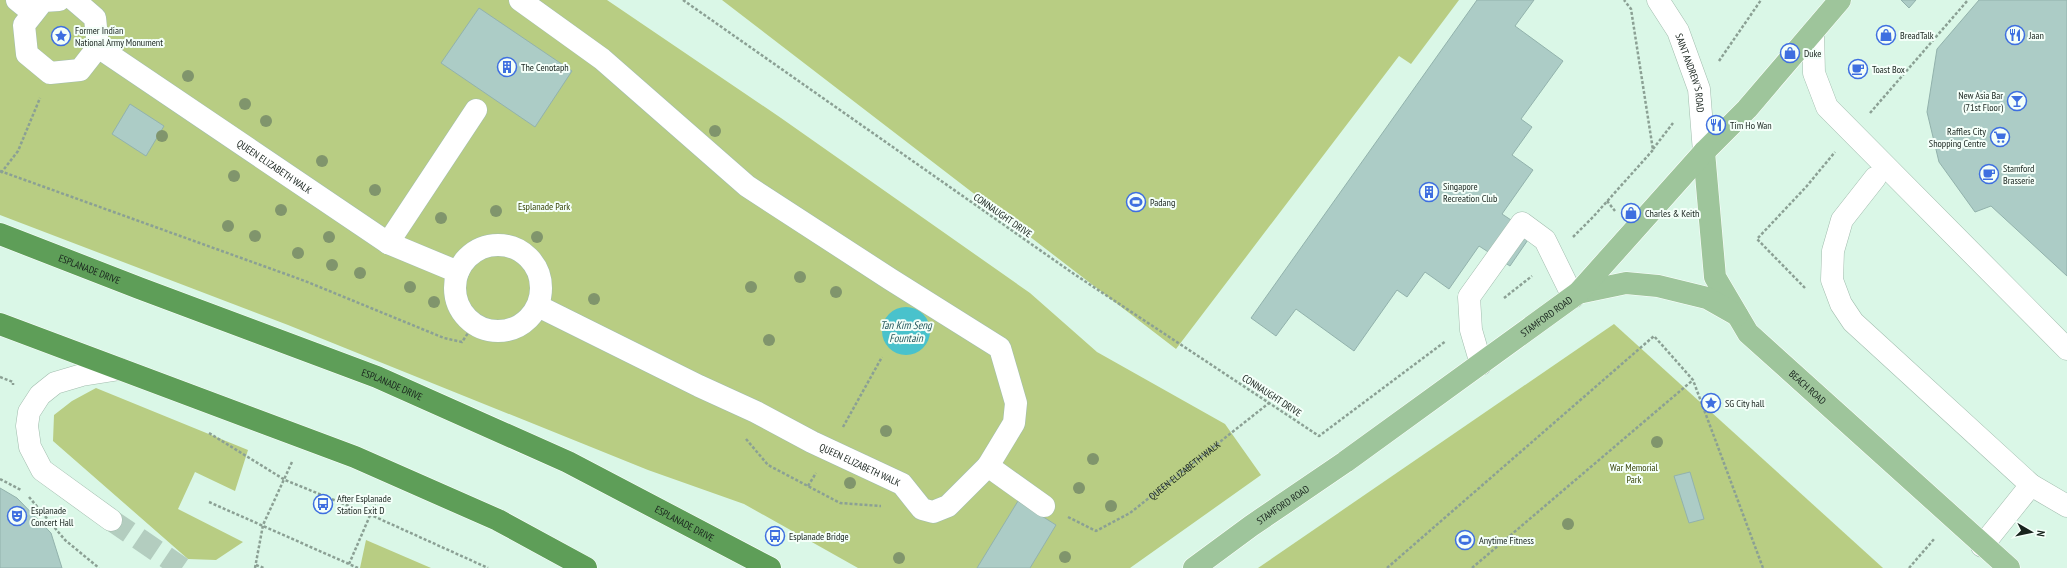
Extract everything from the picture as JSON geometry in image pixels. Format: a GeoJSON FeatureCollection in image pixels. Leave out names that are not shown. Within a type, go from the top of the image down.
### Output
{"type":"FeatureCollection","features":[{"type":"Feature","properties":{"kind":"highway","name":"ESPLANADE DRIVE"},"geometry":{"type":"LineString","coordinates":[[0,234],[377,378],[568,462],[770,568]]}},
{"type":"Feature","properties":{"kind":"highway"},"geometry":{"type":"LineString","coordinates":[[0,324],[389,472],[498,520],[586,568]]}},
{"type":"Feature","properties":{"kind":"main road","name":"STAMFORD ROAD"},"geometry":{"type":"LineString","coordinates":[[1194,568],[1481,364],[1575,295],[1704,152],[1747,109],[1840,0]]}},
{"type":"Feature","properties":{"kind":"main road","name":"BEACH ROAD"},"geometry":{"type":"LineString","coordinates":[[1704,152],[1715,277],[1748,333],[1952,517],[1982,546],[2009,568]]}},
{"type":"Feature","properties":{"kind":"main road"},"geometry":{"type":"LineString","coordinates":[[1575,295],[1626,283],[1658,286],[1707,298],[1738,316]]}},
{"type":"Feature","properties":{"kind":"street"},"geometry":{"type":"LineString","coordinates":[[59,0],[43,2],[25,7],[24,25],[27,54],[50,73],[80,70],[98,47],[95,18],[83,3]]}},
{"type":"Feature","properties":{"kind":"street","name":"QUEEN ELIZABETH WALK"},"geometry":{"type":"LineString","coordinates":[[520,0],[602,58],[747,186],[890,279],[1000,348],[1016,403],[1014,423],[988,466],[948,506],[933,512],[922,509],[902,484],[538,306]]}},
{"type":"Feature","properties":{"kind":"street","name":"SAINT ANDREW'S ROAD"},"geometry":{"type":"LineString","coordinates":[[1658,0],[1678,31],[1699,89],[1704,152]]}},
{"type":"Feature","properties":{"kind":"street"},"geometry":{"type":"LineString","coordinates":[[1813,32],[1814,73],[1826,107],[2067,349]]}},
{"type":"Feature","properties":{"kind":"street","name":"QUEEN ELIZABETH WALK"},"geometry":{"type":"LineString","coordinates":[[98,47],[388,243],[458,272]]}},
{"type":"Feature","properties":{"kind":"street"},"geometry":{"type":"LineString","coordinates":[[388,243],[476,110]]}},
{"type":"Feature","properties":{"kind":"street"},"geometry":{"type":"LineString","coordinates":[[1875,178],[1842,220],[1833,251],[1832,280],[1841,304],[1853,322],[2031,485],[2067,506]]}},
{"type":"Feature","properties":{"kind":"street"},"geometry":{"type":"LineString","coordinates":[[1481,364],[1471,330],[1469,297],[1522,223],[1545,240],[1575,295]]}},
{"type":"Feature","properties":{"kind":"street"},"geometry":{"type":"LineString","coordinates":[[495,244],[513,247],[528,257],[538,270],[542,291],[538,306],[526,321],[510,330],[488,330],[474,324],[462,311],[456,299],[455,284],[458,272],[468,257],[478,250],[495,244]]}},
{"type":"Feature","properties":{"kind":"street"},"geometry":{"type":"LineString","coordinates":[[111,520],[42,470],[30,447],[27,426],[29,412],[40,395],[55,383],[82,375],[120,369]]}},
{"type":"Feature","properties":{"kind":"street"},"geometry":{"type":"LineString","coordinates":[[988,466],[1044,506]]}},
{"type":"Feature","properties":{"kind":"street"},"geometry":{"type":"LineString","coordinates":[[1982,546],[2031,485]]}},
{"type":"Feature","properties":{"kind":"path","name":"CONNAUGHT DRIVE"},"geometry":{"type":"LineString","coordinates":[[683,0],[1074,274],[1319,436]]}},
{"type":"Feature","properties":{"kind":"path"},"geometry":{"type":"LineString","coordinates":[[50,73],[18,151],[0,172],[305,281],[444,338],[462,342],[474,324]]}},
{"type":"Feature","properties":{"kind":"path"},"geometry":{"type":"LineString","coordinates":[[1387,568],[1654,336],[1693,380],[1763,568]]}},
{"type":"Feature","properties":{"kind":"path"},"geometry":{"type":"LineString","coordinates":[[808,486],[882,357]]}},
{"type":"Feature","properties":{"kind":"path"},"geometry":{"type":"LineString","coordinates":[[1472,568],[1693,380]]}},
{"type":"Feature","properties":{"kind":"path","name":"QUEEN ELIZABETH WALK"},"geometry":{"type":"LineString","coordinates":[[1044,506],[1096,531],[1130,513],[1269,403]]}},
{"type":"Feature","properties":{"kind":"path"},"geometry":{"type":"LineString","coordinates":[[264,568],[256,567],[263,524],[285,480],[303,438]]}},
{"type":"Feature","properties":{"kind":"path"},"geometry":{"type":"LineString","coordinates":[[349,564],[389,472]]}},
{"type":"Feature","properties":{"kind":"path"},"geometry":{"type":"LineString","coordinates":[[0,479],[25,492]]}},
{"type":"Feature","properties":{"kind":"path"},"geometry":{"type":"LineString","coordinates":[[285,480],[371,515],[488,568]]}},
{"type":"Feature","properties":{"kind":"path"},"geometry":{"type":"LineString","coordinates":[[209,502],[263,524],[358,568]]}},
{"type":"Feature","properties":{"kind":"path"},"geometry":{"type":"LineString","coordinates":[[1909,568],[1952,517]]}},
{"type":"Feature","properties":{"kind":"green space","name":"Esplanade Park"},"geometry":{"type":"Polygon","coordinates":[[[0,0],[607,0],[781,118],[1030,293],[1097,352],[1225,424],[1261,475],[1130,568],[858,568],[744,504],[648,470],[288,325],[0,215],[0,0]]]}},
{"type":"Feature","properties":{"kind":"green space","name":"Padang"},"geometry":{"type":"Polygon","coordinates":[[[722,0],[1459,0],[1411,64],[1399,56],[1176,349],[722,0]]]}},
{"type":"Feature","properties":{"kind":"green space","name":"War Memorial Park"},"geometry":{"type":"Polygon","coordinates":[[[1614,324],[1883,568],[1258,568],[1614,324]]]}},
{"type":"Feature","properties":{"kind":"green space"},"geometry":{"type":"Polygon","coordinates":[[[96,388],[248,450],[235,491],[195,472],[178,509],[243,542],[216,560],[188,559],[53,441],[54,415],[72,401],[96,388]]]}},
{"type":"Feature","properties":{"kind":"green space"},"geometry":{"type":"Polygon","coordinates":[[[366,540],[431,568],[360,568],[366,540]]]}},
{"type":"Feature","properties":{"kind":"water","name":"Tan Kim Seng Fountain"},"geometry":{"type":"Polygon","coordinates":[[[901,307],[911,307],[923,314],[930,326],[930,336],[923,348],[911,355],[901,355],[893,351],[886,344],[882,336],[882,326],[886,318],[893,311],[901,307]]]}},
{"type":"Feature","properties":{"kind":"building","name":"Singapore Recreation Club"},"geometry":{"type":"Polygon","coordinates":[[[1477,0],[1534,0],[1515,26],[1563,61],[1521,119],[1532,127],[1512,155],[1533,170],[1502,214],[1532,234],[1510,266],[1479,246],[1449,289],[1425,272],[1407,297],[1397,290],[1354,351],[1296,309],[1276,336],[1251,318],[1477,0]]]}},
{"type":"Feature","properties":{"kind":"building"},"geometry":{"type":"Polygon","coordinates":[[[1901,0],[1916,0],[1909,8],[1901,0]]]}},
{"type":"Feature","properties":{"kind":"building","name":"Raffles City Shopping Centre"},"geometry":{"type":"Polygon","coordinates":[[[1979,0],[2067,0],[2067,276],[1991,206],[1975,212],[1939,162],[1927,112],[1937,49],[1979,0]]]}},
{"type":"Feature","properties":{"kind":"building","name":"The Cenotaph"},"geometry":{"type":"Polygon","coordinates":[[[479,8],[572,71],[535,127],[441,63],[479,8]]]}},
{"type":"Feature","properties":{"kind":"building"},"geometry":{"type":"Polygon","coordinates":[[[130,104],[164,126],[146,156],[112,134],[130,104]]]}},
{"type":"Feature","properties":{"kind":"building"},"geometry":{"type":"Polygon","coordinates":[[[1690,472],[1704,519],[1689,523],[1674,476],[1690,472]]]}},
{"type":"Feature","properties":{"kind":"building","name":"Esplanade Concert Hall"},"geometry":{"type":"Polygon","coordinates":[[[0,488],[17,498],[51,533],[62,568],[0,568],[0,488]]]}},
{"type":"Feature","properties":{"kind":"building"},"geometry":{"type":"Polygon","coordinates":[[[1018,501],[1056,525],[1030,568],[977,568],[1018,501]]]}},
{"type":"Feature","properties":{"kind":"tunnel"},"geometry":{"type":"LineString","coordinates":[[111,520],[182,568]]}},
{"type":"Feature","properties":{"kind":"place","name":"BreadTalk"},"geometry":{"type":"Point","coordinates":[1886,35]}},
{"type":"Feature","properties":{"kind":"place","name":"Jaan"},"geometry":{"type":"Point","coordinates":[2015,35]}},
{"type":"Feature","properties":{"kind":"place","name":"Former Indian National Army Monument"},"geometry":{"type":"Point","coordinates":[61,36]}},
{"type":"Feature","properties":{"kind":"place","name":"Duke"},"geometry":{"type":"Point","coordinates":[1790,53]}},
{"type":"Feature","properties":{"kind":"place","name":"The Cenotaph"},"geometry":{"type":"Point","coordinates":[507,67]}},
{"type":"Feature","properties":{"kind":"place","name":"Toast Box"},"geometry":{"type":"Point","coordinates":[1858,69]}},
{"type":"Feature","properties":{"kind":"place","name":"New Asia Bar (71st Floor)"},"geometry":{"type":"Point","coordinates":[2017,101]}},
{"type":"Feature","properties":{"kind":"place","name":"Tim Ho Wan"},"geometry":{"type":"Point","coordinates":[1716,125]}},
{"type":"Feature","properties":{"kind":"place","name":"Raffles City Shopping Centre"},"geometry":{"type":"Point","coordinates":[2000,137]}},
{"type":"Feature","properties":{"kind":"place","name":"Stamford Brasserie"},"geometry":{"type":"Point","coordinates":[1989,174]}},
{"type":"Feature","properties":{"kind":"place","name":"Singapore Recreation Club"},"geometry":{"type":"Point","coordinates":[1429,192]}},
{"type":"Feature","properties":{"kind":"place","name":"Padang"},"geometry":{"type":"Point","coordinates":[1136,202]}},
{"type":"Feature","properties":{"kind":"place","name":"Charles & Keith"},"geometry":{"type":"Point","coordinates":[1631,213]}},
{"type":"Feature","properties":{"kind":"place","name":"SG City hall"},"geometry":{"type":"Point","coordinates":[1711,403]}},
{"type":"Feature","properties":{"kind":"place","name":"After Esplanade Station Exit D"},"geometry":{"type":"Point","coordinates":[323,504]}},
{"type":"Feature","properties":{"kind":"place","name":"Esplanade Concert Hall"},"geometry":{"type":"Point","coordinates":[17,516]}},
{"type":"Feature","properties":{"kind":"place","name":"Esplanade Bridge"},"geometry":{"type":"Point","coordinates":[775,536]}},
{"type":"Feature","properties":{"kind":"place","name":"Anytime Fitness"},"geometry":{"type":"Point","coordinates":[1465,540]}}]}
